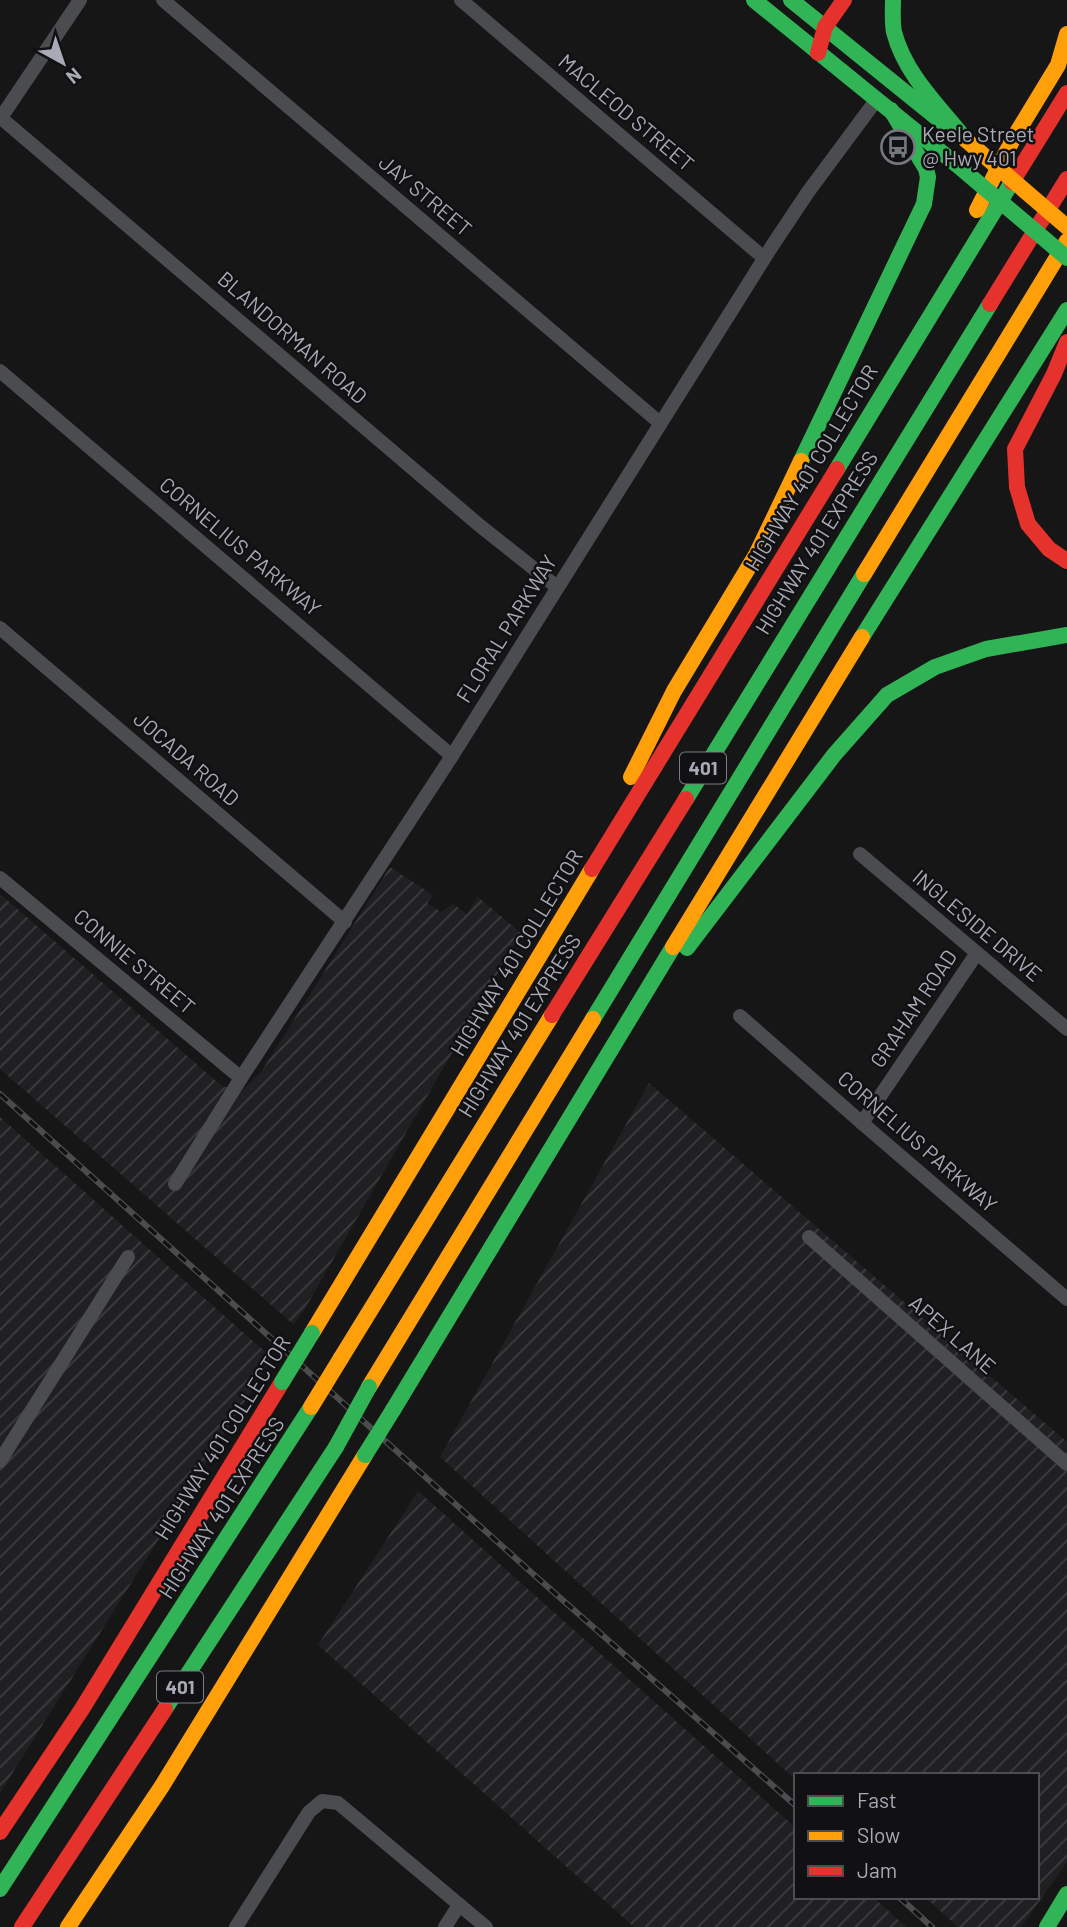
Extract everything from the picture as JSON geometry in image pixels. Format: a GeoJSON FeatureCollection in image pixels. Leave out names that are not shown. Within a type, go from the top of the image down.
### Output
{"type":"FeatureCollection","features":[{"type":"Feature","properties":{"kind":"main road"},"geometry":{"type":"LineString","coordinates":[[754,0],[891,110],[1067,258]]}},
{"type":"Feature","properties":{"kind":"main road"},"geometry":{"type":"LineString","coordinates":[[791,0],[1067,226]]}},
{"type":"Feature","properties":{"kind":"main road"},"geometry":{"type":"LineString","coordinates":[[818,53],[824,27],[844,0]]}},
{"type":"Feature","properties":{"kind":"main road"},"geometry":{"type":"LineString","coordinates":[[893,0],[893,31],[901,50],[912,71],[966,141]]}},
{"type":"Feature","properties":{"kind":"main road"},"geometry":{"type":"LineString","coordinates":[[887,386],[1013,139],[1058,65],[1067,34]]}},
{"type":"Feature","properties":{"kind":"main road","name":"HIGHWAY 401 COLLECTOR"},"geometry":{"type":"LineString","coordinates":[[0,1832],[82,1709],[558,924],[1067,93]]}},
{"type":"Feature","properties":{"kind":"main road"},"geometry":{"type":"LineString","coordinates":[[558,924],[674,691],[756,555],[924,204],[928,177],[926,169],[891,110]]}},
{"type":"Feature","properties":{"kind":"main road","name":"HIGHWAY 401 EXPRESS"},"geometry":{"type":"LineString","coordinates":[[0,1889],[311,1407],[1067,179]]}},
{"type":"Feature","properties":{"kind":"main road","name":"401"},"geometry":{"type":"LineString","coordinates":[[22,1927],[336,1447],[369,1387],[1067,242]]}},
{"type":"Feature","properties":{"kind":"main road","name":"401"},"geometry":{"type":"LineString","coordinates":[[68,1927],[162,1786],[802,734],[1067,310]]}},
{"type":"Feature","properties":{"kind":"main road"},"geometry":{"type":"LineString","coordinates":[[1067,342],[1054,374],[1015,449],[1017,487],[1028,524],[1049,550],[1067,561]]}},
{"type":"Feature","properties":{"kind":"main road"},"geometry":{"type":"LineString","coordinates":[[657,972],[682,955],[834,755],[887,695],[935,667],[986,649],[1067,635]]}},
{"type":"Feature","properties":{"kind":"main road"},"geometry":{"type":"LineString","coordinates":[[1047,1927],[1067,1895]]}},
{"type":"Feature","properties":{"kind":"street"},"geometry":{"type":"LineString","coordinates":[[1,118],[79,0]]}},
{"type":"Feature","properties":{"kind":"street","name":"JAY STREET"},"geometry":{"type":"LineString","coordinates":[[163,0],[660,423]]}},
{"type":"Feature","properties":{"kind":"street","name":"MACLEOD STREET"},"geometry":{"type":"LineString","coordinates":[[461,0],[764,258]]}},
{"type":"Feature","properties":{"kind":"street","name":"FLORAL PARKWAY"},"geometry":{"type":"LineString","coordinates":[[175,1184],[452,755],[764,258],[808,192],[877,99]]}},
{"type":"Feature","properties":{"kind":"street","name":"BLANDORMAN ROAD"},"geometry":{"type":"LineString","coordinates":[[1,118],[479,525],[557,587]]}},
{"type":"Feature","properties":{"kind":"street","name":"CORNELIUS PARKWAY"},"geometry":{"type":"LineString","coordinates":[[0,371],[452,755]]}},
{"type":"Feature","properties":{"kind":"street","name":"JOCADA ROAD"},"geometry":{"type":"LineString","coordinates":[[0,628],[345,922]]}},
{"type":"Feature","properties":{"kind":"street","name":"INGLESIDE DRIVE"},"geometry":{"type":"LineString","coordinates":[[860,854],[1067,1029]]}},
{"type":"Feature","properties":{"kind":"street","name":"CONNIE STREET"},"geometry":{"type":"LineString","coordinates":[[0,878],[241,1078]]}},
{"type":"Feature","properties":{"kind":"street","name":"GRAHAM ROAD"},"geometry":{"type":"LineString","coordinates":[[862,1123],[977,953]]}},
{"type":"Feature","properties":{"kind":"street","name":"CORNELIUS PARKWAY"},"geometry":{"type":"LineString","coordinates":[[740,1016],[1067,1299]]}},
{"type":"Feature","properties":{"kind":"street","name":"APEX LANE"},"geometry":{"type":"LineString","coordinates":[[809,1237],[1067,1464]]}},
{"type":"Feature","properties":{"kind":"street"},"geometry":{"type":"LineString","coordinates":[[0,1461],[128,1257]]}},
{"type":"Feature","properties":{"kind":"street"},"geometry":{"type":"LineString","coordinates":[[236,1927],[309,1812],[322,1801],[338,1803],[486,1927]]}},
{"type":"Feature","properties":{"kind":"street"},"geometry":{"type":"LineString","coordinates":[[445,1927],[459,1905]]}},
{"type":"Feature","properties":{"kind":"shaded area"},"geometry":{"type":"Polygon","coordinates":[[[390,867],[433,895],[427,903],[441,912],[453,904],[467,914],[478,897],[521,933],[303,1312],[293,1324],[0,1069],[0,894],[222,1086],[240,1092],[261,1072],[390,867]]]}},
{"type":"Feature","properties":{"kind":"shaded area"},"geometry":{"type":"Polygon","coordinates":[[[649,1083],[1067,1442],[1067,1862],[1021,1927],[958,1927],[927,1899],[1039,1899],[1039,1773],[794,1773],[794,1778],[440,1457],[649,1083]]]}},
{"type":"Feature","properties":{"kind":"shaded area"},"geometry":{"type":"Polygon","coordinates":[[[0,1117],[272,1358],[0,1793],[0,1117]]]}},
{"type":"Feature","properties":{"kind":"shaded area"},"geometry":{"type":"Polygon","coordinates":[[[418,1491],[794,1826],[794,1899],[875,1899],[906,1927],[634,1927],[318,1645],[418,1491]]]}},
{"type":"Feature","properties":{"kind":"railway"},"geometry":{"type":"LineString","coordinates":[[0,1094],[532,1573],[794,1804]]}},
{"type":"Feature","properties":{"kind":"railway"},"geometry":{"type":"LineString","coordinates":[[901,1899],[932,1927]]}},
{"type":"Feature","properties":{"kind":"traffic: fast"},"geometry":{"type":"LineString","coordinates":[[754,0],[956,164]]}},
{"type":"Feature","properties":{"kind":"traffic: fast"},"geometry":{"type":"LineString","coordinates":[[791,0],[942,122]]}},
{"type":"Feature","properties":{"kind":"traffic: fast"},"geometry":{"type":"LineString","coordinates":[[893,0],[894,32],[906,62],[924,90],[966,140]]}},
{"type":"Feature","properties":{"kind":"traffic: fast"},"geometry":{"type":"LineString","coordinates":[[801,461],[924,204],[928,177],[926,169],[891,110]]}},
{"type":"Feature","properties":{"kind":"traffic: fast"},"geometry":{"type":"LineString","coordinates":[[956,164],[1067,258]]}},
{"type":"Feature","properties":{"kind":"traffic: fast"},"geometry":{"type":"LineString","coordinates":[[837,469],[1012,182]]}},
{"type":"Feature","properties":{"kind":"traffic: fast"},"geometry":{"type":"LineString","coordinates":[[686,799],[990,304]]}},
{"type":"Feature","properties":{"kind":"traffic: fast"},"geometry":{"type":"LineString","coordinates":[[862,637],[1067,310]]}},
{"type":"Feature","properties":{"kind":"traffic: fast"},"geometry":{"type":"LineString","coordinates":[[593,1019],[864,574]]}},
{"type":"Feature","properties":{"kind":"traffic: fast"},"geometry":{"type":"LineString","coordinates":[[687,948],[834,755],[887,695],[935,667],[986,649],[1067,635]]}},
{"type":"Feature","properties":{"kind":"traffic: fast"},"geometry":{"type":"LineString","coordinates":[[393,1410],[673,947]]}},
{"type":"Feature","properties":{"kind":"traffic: fast"},"geometry":{"type":"LineString","coordinates":[[282,1382],[312,1333]]}},
{"type":"Feature","properties":{"kind":"traffic: fast"},"geometry":{"type":"LineString","coordinates":[[336,1447],[369,1387]]}},
{"type":"Feature","properties":{"kind":"traffic: fast"},"geometry":{"type":"LineString","coordinates":[[0,1889],[311,1407]]}},
{"type":"Feature","properties":{"kind":"traffic: fast"},"geometry":{"type":"LineString","coordinates":[[365,1455],[393,1410]]}},
{"type":"Feature","properties":{"kind":"traffic: fast"},"geometry":{"type":"LineString","coordinates":[[165,1709],[336,1447]]}},
{"type":"Feature","properties":{"kind":"traffic: fast"},"geometry":{"type":"LineString","coordinates":[[1047,1927],[1067,1894]]}},
{"type":"Feature","properties":{"kind":"traffic: slow"},"geometry":{"type":"LineString","coordinates":[[977,210],[1013,139],[1058,65],[1067,34]]}},
{"type":"Feature","properties":{"kind":"traffic: slow"},"geometry":{"type":"LineString","coordinates":[[966,140],[1067,227]]}},
{"type":"Feature","properties":{"kind":"traffic: slow"},"geometry":{"type":"LineString","coordinates":[[864,574],[1067,241]]}},
{"type":"Feature","properties":{"kind":"traffic: slow"},"geometry":{"type":"LineString","coordinates":[[631,777],[674,691],[756,555],[801,461]]}},
{"type":"Feature","properties":{"kind":"traffic: slow"},"geometry":{"type":"LineString","coordinates":[[673,947],[862,637]]}},
{"type":"Feature","properties":{"kind":"traffic: slow"},"geometry":{"type":"LineString","coordinates":[[312,1333],[592,869]]}},
{"type":"Feature","properties":{"kind":"traffic: slow"},"geometry":{"type":"LineString","coordinates":[[341,1358],[552,1015]]}},
{"type":"Feature","properties":{"kind":"traffic: slow"},"geometry":{"type":"LineString","coordinates":[[369,1387],[593,1019]]}},
{"type":"Feature","properties":{"kind":"traffic: slow"},"geometry":{"type":"LineString","coordinates":[[311,1407],[341,1358]]}},
{"type":"Feature","properties":{"kind":"traffic: slow"},"geometry":{"type":"LineString","coordinates":[[68,1927],[162,1786],[365,1455]]}},
{"type":"Feature","properties":{"kind":"traffic: jam"},"geometry":{"type":"LineString","coordinates":[[818,53],[825,27],[844,0]]}},
{"type":"Feature","properties":{"kind":"traffic: jam"},"geometry":{"type":"LineString","coordinates":[[1012,182],[1067,93]]}},
{"type":"Feature","properties":{"kind":"traffic: jam"},"geometry":{"type":"LineString","coordinates":[[990,304],[1067,179]]}},
{"type":"Feature","properties":{"kind":"traffic: jam"},"geometry":{"type":"LineString","coordinates":[[1067,342],[1054,374],[1015,449],[1017,487],[1028,524],[1049,549],[1067,561]]}},
{"type":"Feature","properties":{"kind":"traffic: jam"},"geometry":{"type":"LineString","coordinates":[[592,869],[837,469]]}},
{"type":"Feature","properties":{"kind":"traffic: jam"},"geometry":{"type":"LineString","coordinates":[[552,1015],[686,799]]}},
{"type":"Feature","properties":{"kind":"traffic: jam"},"geometry":{"type":"LineString","coordinates":[[0,1832],[82,1709],[282,1382]]}},
{"type":"Feature","properties":{"kind":"traffic: jam"},"geometry":{"type":"LineString","coordinates":[[22,1927],[165,1709]]}},
{"type":"Feature","properties":{"kind":"place","name":"Keele Street @ Hwy 401"},"geometry":{"type":"Point","coordinates":[898,147]}}]}
